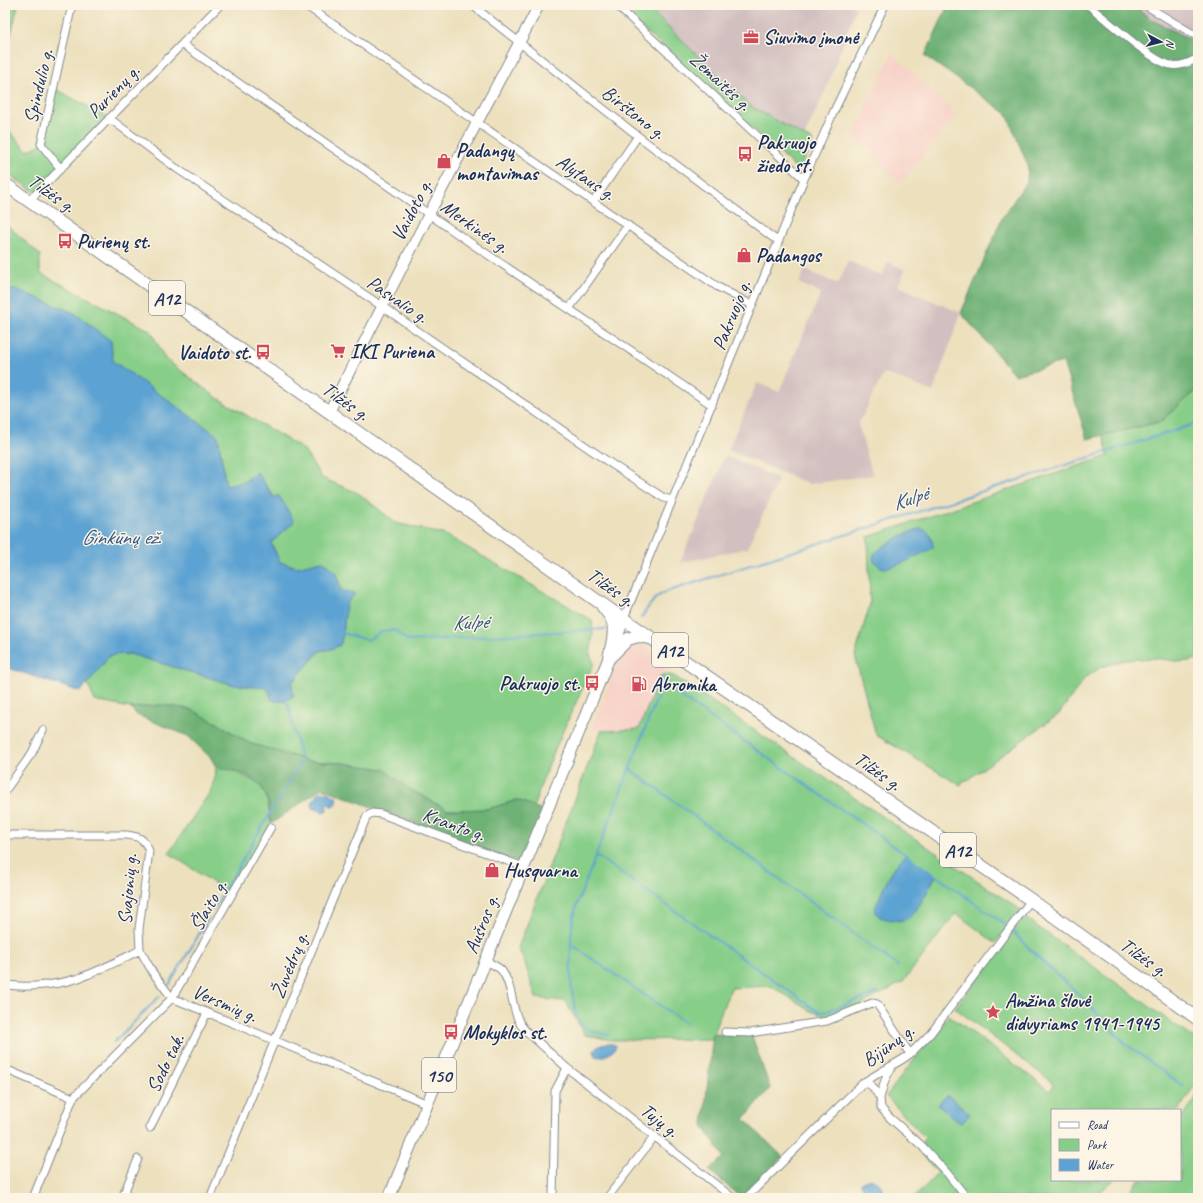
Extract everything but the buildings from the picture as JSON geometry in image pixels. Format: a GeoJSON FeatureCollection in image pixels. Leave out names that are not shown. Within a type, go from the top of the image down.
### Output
{"type":"FeatureCollection","features":[{"type":"Feature","properties":{"kind":"highway","name":"Tilžės g."},"geometry":{"type":"LineString","coordinates":[[5,184],[599,602],[1031,900],[1198,1019]]}},
{"type":"Feature","properties":{"kind":"highway"},"geometry":{"type":"LineString","coordinates":[[599,602],[614,624],[609,658]]}},
{"type":"Feature","properties":{"kind":"highway"},"geometry":{"type":"LineString","coordinates":[[609,658],[628,639],[638,636],[653,639]]}},
{"type":"Feature","properties":{"kind":"main road","name":"Vaidoto g."},"geometry":{"type":"LineString","coordinates":[[329,412],[383,308],[429,214],[539,5]]}},
{"type":"Feature","properties":{"kind":"main road","name":"Aušros g."},"geometry":{"type":"LineString","coordinates":[[389,1198],[486,962],[624,618]]}},
{"type":"Feature","properties":{"kind":"street","name":"Spindulio g."},"geometry":{"type":"LineString","coordinates":[[60,168],[41,144],[72,5]]}},
{"type":"Feature","properties":{"kind":"street","name":"Purienų g."},"geometry":{"type":"LineString","coordinates":[[29,201],[108,118],[220,5]]}},
{"type":"Feature","properties":{"kind":"street","name":"Alytaus g."},"geometry":{"type":"LineString","coordinates":[[305,5],[718,287],[752,305]]}},
{"type":"Feature","properties":{"kind":"street","name":"Birštono g."},"geometry":{"type":"LineString","coordinates":[[472,5],[638,136],[779,241]]}},
{"type":"Feature","properties":{"kind":"street","name":"Žemaitės g."},"geometry":{"type":"LineString","coordinates":[[616,5],[804,179]]}},
{"type":"Feature","properties":{"kind":"street","name":"Pakruojo g."},"geometry":{"type":"LineString","coordinates":[[624,618],[804,179],[834,111],[885,5]]}},
{"type":"Feature","properties":{"kind":"street"},"geometry":{"type":"LineString","coordinates":[[1088,5],[1157,60],[1172,65],[1181,65],[1198,58]]}},
{"type":"Feature","properties":{"kind":"street"},"geometry":{"type":"LineString","coordinates":[[1145,5],[1198,37]]}},
{"type":"Feature","properties":{"kind":"street","name":"Merkinės g."},"geometry":{"type":"LineString","coordinates":[[182,44],[568,309],[712,405]]}},
{"type":"Feature","properties":{"kind":"street","name":"Pasvalio g."},"geometry":{"type":"LineString","coordinates":[[108,118],[176,168],[613,465],[664,498],[672,500]]}},
{"type":"Feature","properties":{"kind":"street"},"geometry":{"type":"LineString","coordinates":[[593,202],[638,136]]}},
{"type":"Feature","properties":{"kind":"street"},"geometry":{"type":"LineString","coordinates":[[568,309],[628,226]]}},
{"type":"Feature","properties":{"kind":"street"},"geometry":{"type":"LineString","coordinates":[[5,791],[32,753],[43,730]]}},
{"type":"Feature","properties":{"kind":"street","name":"Kranto g."},"geometry":{"type":"LineString","coordinates":[[372,813],[381,814],[524,867]]}},
{"type":"Feature","properties":{"kind":"street","name":"Žuvėdrų g."},"geometry":{"type":"LineString","coordinates":[[210,1198],[366,819],[372,813]]}},
{"type":"Feature","properties":{"kind":"street","name":"Šlaito g."},"geometry":{"type":"LineString","coordinates":[[172,998],[271,827]]}},
{"type":"Feature","properties":{"kind":"street","name":"Svajonių g."},"geometry":{"type":"LineString","coordinates":[[5,835],[127,835],[138,837],[145,841],[149,851],[139,929],[140,950],[153,973],[172,998]]}},
{"type":"Feature","properties":{"kind":"street","name":"Bijūnų g."},"geometry":{"type":"LineString","coordinates":[[746,1198],[864,1082],[910,1054],[931,1033],[1031,900]]}},
{"type":"Feature","properties":{"kind":"street"},"geometry":{"type":"LineString","coordinates":[[5,986],[26,986],[66,981],[86,976],[140,950]]}},
{"type":"Feature","properties":{"kind":"street","name":"Tujų g."},"geometry":{"type":"LineString","coordinates":[[486,962],[499,968],[502,972],[512,996],[514,1009],[520,1024],[567,1068],[733,1198]]}},
{"type":"Feature","properties":{"kind":"street","name":"Versmių g."},"geometry":{"type":"LineString","coordinates":[[33,1198],[73,1098],[172,998],[428,1104]]}},
{"type":"Feature","properties":{"kind":"street"},"geometry":{"type":"LineString","coordinates":[[725,1032],[750,1033],[827,1021],[872,1003],[877,1004],[910,1054]]}},
{"type":"Feature","properties":{"kind":"street","name":"Sodo tak."},"geometry":{"type":"LineString","coordinates":[[150,1128],[207,1013]]}},
{"type":"Feature","properties":{"kind":"street"},"geometry":{"type":"LineString","coordinates":[[893,1065],[885,1080],[880,1098],[881,1108],[890,1118],[921,1145],[947,1173],[967,1198]]}},
{"type":"Feature","properties":{"kind":"street"},"geometry":{"type":"LineString","coordinates":[[553,1198],[555,1091],[567,1068]]}},
{"type":"Feature","properties":{"kind":"street"},"geometry":{"type":"LineString","coordinates":[[5,1069],[73,1098]]}},
{"type":"Feature","properties":{"kind":"street"},"geometry":{"type":"LineString","coordinates":[[864,1082],[872,1086],[880,1098]]}},
{"type":"Feature","properties":{"kind":"street"},"geometry":{"type":"LineString","coordinates":[[607,1198],[655,1136]]}},
{"type":"Feature","properties":{"kind":"street"},"geometry":{"type":"LineString","coordinates":[[122,1198],[138,1159]]}},
{"type":"Feature","properties":{"kind":"shaded area"},"geometry":{"type":"Polygon","coordinates":[[[645,5],[851,5],[856,8],[826,89],[804,137],[750,106],[645,5]]]}},
{"type":"Feature","properties":{"kind":"shaded area"},"geometry":{"type":"Polygon","coordinates":[[[1133,5],[1198,5],[1198,43],[1152,20],[1133,5]]]}},
{"type":"Feature","properties":{"kind":"shaded area"},"geometry":{"type":"Polygon","coordinates":[[[892,53],[957,115],[900,183],[853,135],[892,53]]]}},
{"type":"Feature","properties":{"kind":"shaded area"},"geometry":{"type":"Polygon","coordinates":[[[848,261],[882,276],[888,262],[905,270],[898,286],[961,313],[933,392],[884,373],[858,425],[873,475],[809,484],[728,450],[757,383],[779,392],[821,293],[799,283],[805,270],[838,284],[848,261]]]}},
{"type":"Feature","properties":{"kind":"shaded area"},"geometry":{"type":"Polygon","coordinates":[[[725,456],[779,479],[747,548],[680,563],[725,456]]]}},
{"type":"Feature","properties":{"kind":"shaded area"},"geometry":{"type":"Polygon","coordinates":[[[638,643],[671,666],[665,674],[660,677],[639,729],[601,731],[592,728],[616,667],[633,645],[638,643]]]}},
{"type":"Feature","properties":{"kind":"green space"},"geometry":{"type":"Polygon","coordinates":[[[5,5],[18,5],[5,60],[5,5]]]}},
{"type":"Feature","properties":{"kind":"green space"},"geometry":{"type":"Polygon","coordinates":[[[632,5],[645,5],[750,106],[813,141],[800,167],[796,168],[624,12],[632,5]]]}},
{"type":"Feature","properties":{"kind":"green space"},"geometry":{"type":"Polygon","coordinates":[[[948,5],[1133,5],[1152,20],[1198,43],[1198,389],[1160,422],[1087,439],[1063,362],[1015,375],[961,313],[1002,218],[1027,181],[1028,166],[1007,114],[925,56],[948,5]]]}},
{"type":"Feature","properties":{"kind":"green space"},"geometry":{"type":"Polygon","coordinates":[[[54,88],[109,118],[36,193],[5,172],[5,126],[27,151],[41,144],[54,88]]]}},
{"type":"Feature","properties":{"kind":"green space"},"geometry":{"type":"Polygon","coordinates":[[[5,223],[40,255],[40,273],[151,331],[165,359],[216,397],[303,449],[322,478],[358,493],[396,523],[446,535],[592,620],[593,635],[590,655],[594,663],[554,752],[534,806],[517,800],[488,809],[448,810],[411,790],[383,769],[343,763],[309,761],[249,743],[217,723],[190,709],[160,705],[130,708],[95,701],[87,683],[110,655],[130,654],[234,685],[261,687],[266,688],[268,691],[293,696],[292,683],[320,651],[331,649],[340,645],[343,634],[346,604],[335,571],[323,561],[297,567],[280,562],[271,543],[275,498],[257,472],[244,482],[226,486],[218,436],[112,361],[111,341],[74,313],[15,289],[5,293],[5,223]]]}},
{"type":"Feature","properties":{"kind":"green space"},"geometry":{"type":"Polygon","coordinates":[[[1198,389],[1198,659],[1182,662],[1154,658],[1125,660],[1101,667],[1084,679],[1059,714],[960,785],[876,735],[855,656],[870,604],[868,537],[1108,456],[1103,435],[1160,422],[1198,389]]]}},
{"type":"Feature","properties":{"kind":"green space"},"geometry":{"type":"Polygon","coordinates":[[[665,674],[674,676],[1021,910],[995,943],[956,913],[903,982],[860,1005],[828,1017],[811,1011],[771,986],[731,988],[712,1039],[612,1040],[585,1035],[565,1001],[536,998],[524,960],[518,948],[601,731],[639,729],[660,676],[665,674]]]}},
{"type":"Feature","properties":{"kind":"green space"},"geometry":{"type":"Polygon","coordinates":[[[160,705],[190,709],[217,723],[249,743],[309,761],[343,763],[383,769],[411,790],[448,810],[488,809],[517,800],[543,810],[522,864],[322,788],[271,824],[267,797],[256,782],[244,774],[216,767],[211,758],[188,736],[137,715],[130,708],[160,705]]]}},
{"type":"Feature","properties":{"kind":"green space"},"geometry":{"type":"Polygon","coordinates":[[[216,767],[229,769],[260,785],[265,793],[271,824],[230,894],[169,853],[210,792],[215,778],[216,767]]]}},
{"type":"Feature","properties":{"kind":"green space"},"geometry":{"type":"Polygon","coordinates":[[[1024,917],[1198,1041],[1198,1083],[1194,1086],[1180,1109],[1051,1109],[1051,1181],[1113,1181],[1093,1198],[914,1198],[938,1173],[917,1149],[925,1138],[886,1096],[949,1015],[1050,1091],[1054,1084],[955,1008],[1024,917]]]}},
{"type":"Feature","properties":{"kind":"green space"},"geometry":{"type":"Polygon","coordinates":[[[713,1034],[752,1036],[770,1088],[744,1119],[783,1157],[741,1198],[709,1170],[724,1157],[703,1126],[713,1034]]]}},
{"type":"Feature","properties":{"kind":"green space"},"geometry":{"type":"Polygon","coordinates":[[[1198,1095],[1198,1198],[1125,1198],[1137,1181],[1181,1181],[1181,1120],[1198,1095]]]}},
{"type":"Feature","properties":{"kind":"water","name":"Ginkūnų ež."},"geometry":{"type":"Polygon","coordinates":[[[15,289],[74,313],[111,341],[113,361],[218,436],[226,486],[244,482],[257,472],[274,498],[278,495],[282,500],[294,522],[271,543],[280,562],[297,567],[322,561],[335,571],[341,590],[355,594],[346,604],[343,634],[340,645],[331,649],[319,651],[292,683],[293,696],[283,701],[275,701],[272,700],[269,691],[266,688],[234,685],[130,654],[110,655],[81,692],[5,667],[5,293],[15,289]]]}},
{"type":"Feature","properties":{"kind":"water"},"geometry":{"type":"Polygon","coordinates":[[[919,529],[928,532],[933,548],[891,567],[880,567],[873,560],[874,554],[884,546],[901,536],[919,529]]]}},
{"type":"Feature","properties":{"kind":"water"},"geometry":{"type":"Polygon","coordinates":[[[320,792],[331,794],[337,798],[338,801],[333,807],[326,803],[327,810],[324,812],[312,808],[315,797],[320,792]]]}},
{"type":"Feature","properties":{"kind":"water"},"geometry":{"type":"Polygon","coordinates":[[[906,855],[936,876],[918,907],[910,916],[899,921],[882,918],[877,915],[875,908],[892,872],[906,855]]]}},
{"type":"Feature","properties":{"kind":"water"},"geometry":{"type":"Polygon","coordinates":[[[608,1043],[616,1045],[611,1053],[602,1057],[595,1056],[594,1051],[597,1048],[608,1043]]]}},
{"type":"Feature","properties":{"kind":"water"},"geometry":{"type":"Polygon","coordinates":[[[949,1096],[969,1113],[963,1122],[960,1123],[939,1105],[939,1103],[949,1096]]]}},
{"type":"Feature","properties":{"kind":"water"},"geometry":{"type":"Polygon","coordinates":[[[869,1178],[877,1181],[882,1188],[882,1191],[878,1196],[874,1197],[861,1185],[861,1183],[869,1178]]]}},
{"type":"Feature","properties":{"kind":"waterway","name":"Kulpė"},"geometry":{"type":"LineString","coordinates":[[641,618],[655,599],[668,591],[1198,423]]}},
{"type":"Feature","properties":{"kind":"waterway","name":"Kulpė"},"geometry":{"type":"LineString","coordinates":[[341,633],[368,640],[382,631],[395,630],[408,641],[606,629]]}},
{"type":"Feature","properties":{"kind":"waterway"},"geometry":{"type":"LineString","coordinates":[[662,676],[662,685],[675,693]]}},
{"type":"Feature","properties":{"kind":"waterway"},"geometry":{"type":"LineString","coordinates":[[609,1035],[588,1030],[578,1019],[572,993],[571,978],[572,926],[576,907],[662,685]]}},
{"type":"Feature","properties":{"kind":"waterway"},"geometry":{"type":"LineString","coordinates":[[680,696],[1006,925]]}},
{"type":"Feature","properties":{"kind":"waterway"},"geometry":{"type":"LineString","coordinates":[[213,910],[301,761],[287,700]]}},
{"type":"Feature","properties":{"kind":"waterway"},"geometry":{"type":"LineString","coordinates":[[630,769],[898,966]]}},
{"type":"Feature","properties":{"kind":"waterway"},"geometry":{"type":"LineString","coordinates":[[597,856],[816,1010],[821,1012],[828,1011],[879,992]]}},
{"type":"Feature","properties":{"kind":"waterway"},"geometry":{"type":"LineString","coordinates":[[169,985],[208,919]]}},
{"type":"Feature","properties":{"kind":"waterway"},"geometry":{"type":"LineString","coordinates":[[1012,931],[1044,963],[1084,999],[1126,1044],[1183,1086]]}},
{"type":"Feature","properties":{"kind":"waterway"},"geometry":{"type":"LineString","coordinates":[[572,945],[687,1024]]}},
{"type":"Feature","properties":{"kind":"waterway"},"geometry":{"type":"LineString","coordinates":[[114,1042],[160,996]]}},
{"type":"Feature","properties":{"kind":"place","name":"Siuvimo įmonė"},"geometry":{"type":"Point","coordinates":[751,37]}},
{"type":"Feature","properties":{"kind":"place","name":"Pakruojo žiedo st."},"geometry":{"type":"Point","coordinates":[745,154]}},
{"type":"Feature","properties":{"kind":"place","name":"Padangų montavimas"},"geometry":{"type":"Point","coordinates":[444,161]}},
{"type":"Feature","properties":{"kind":"place","name":"Purienų st."},"geometry":{"type":"Point","coordinates":[65,241]}},
{"type":"Feature","properties":{"kind":"place","name":"Padangos"},"geometry":{"type":"Point","coordinates":[744,255]}},
{"type":"Feature","properties":{"kind":"place","name":"IKI Puriena"},"geometry":{"type":"Point","coordinates":[338,351]}},
{"type":"Feature","properties":{"kind":"place","name":"Vaidoto st."},"geometry":{"type":"Point","coordinates":[263,352]}},
{"type":"Feature","properties":{"kind":"place","name":"Pakruojo st."},"geometry":{"type":"Point","coordinates":[592,683]}},
{"type":"Feature","properties":{"kind":"place","name":"Abromika"},"geometry":{"type":"Point","coordinates":[639,684]}},
{"type":"Feature","properties":{"kind":"place","name":"Husqvarna"},"geometry":{"type":"Point","coordinates":[492,870]}},
{"type":"Feature","properties":{"kind":"place","name":"Amžina šlovė didvyriams 1941-1945"},"geometry":{"type":"Point","coordinates":[993,1012]}},
{"type":"Feature","properties":{"kind":"place","name":"Mokyklos st."},"geometry":{"type":"Point","coordinates":[451,1032]}}]}
